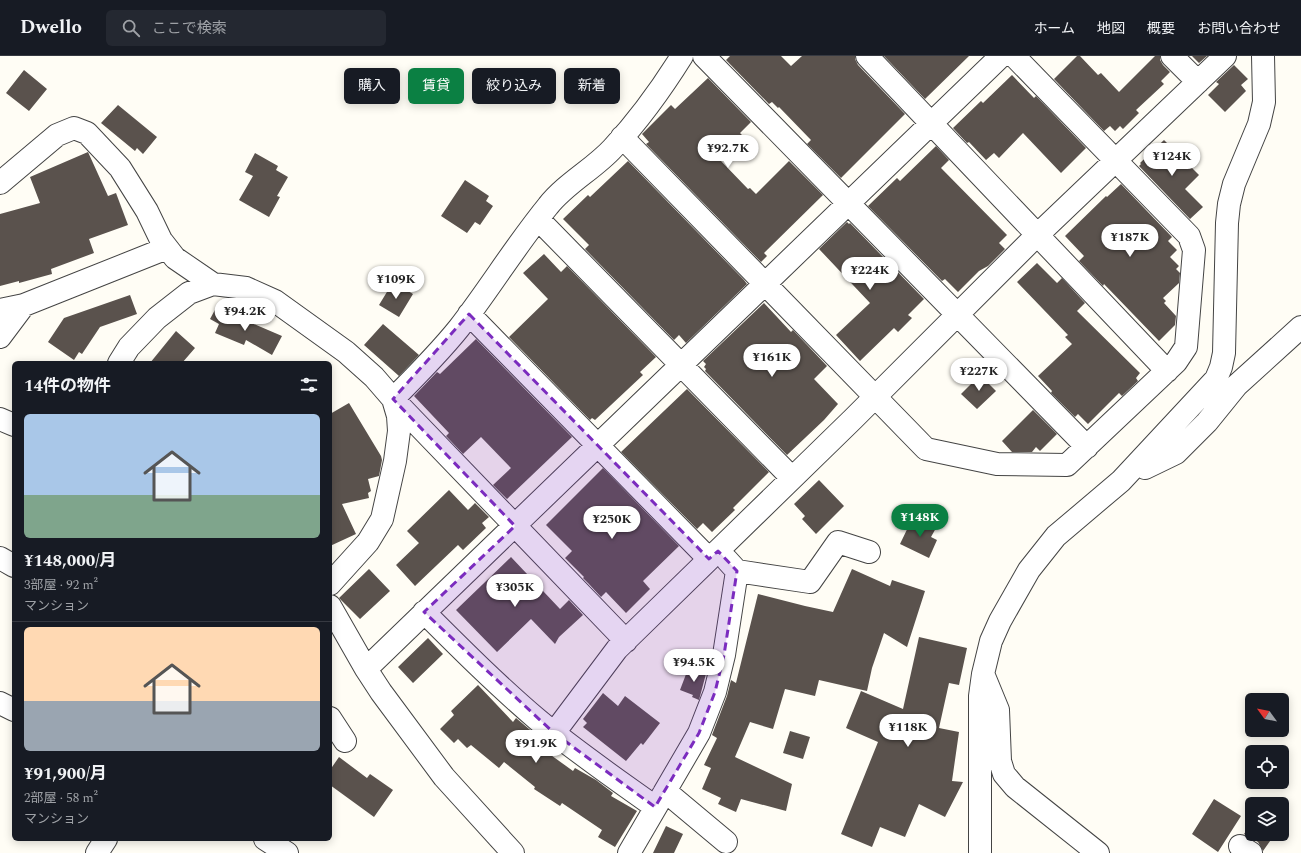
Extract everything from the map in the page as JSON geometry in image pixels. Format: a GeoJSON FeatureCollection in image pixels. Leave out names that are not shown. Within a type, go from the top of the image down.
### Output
{"type":"FeatureCollection","features":[{"type":"Feature","properties":{"kind":"street"},"geometry":{"type":"LineString","coordinates":[[393,399],[458,329],[549,205],[573,182],[613,148],[658,92],[682,56]]}},
{"type":"Feature","properties":{"kind":"street"},"geometry":{"type":"LineString","coordinates":[[704,56],[1087,447]]}},
{"type":"Feature","properties":{"kind":"street"},"geometry":{"type":"LineString","coordinates":[[867,56],[1167,371]]}},
{"type":"Feature","properties":{"kind":"street"},"geometry":{"type":"LineString","coordinates":[[366,669],[1001,56]]}},
{"type":"Feature","properties":{"kind":"street"},"geometry":{"type":"LineString","coordinates":[[622,137],[926,449],[997,464],[1067,466],[1167,371],[1176,362],[1186,347],[1194,250],[1189,236],[1014,56]]}},
{"type":"Feature","properties":{"kind":"street"},"geometry":{"type":"LineString","coordinates":[[1172,56],[1198,82]]}},
{"type":"Feature","properties":{"kind":"street"},"geometry":{"type":"LineString","coordinates":[[554,733],[617,649],[957,314],[1225,56]]}},
{"type":"Feature","properties":{"kind":"street"},"geometry":{"type":"LineString","coordinates":[[980,853],[980,696],[983,674],[991,641],[1000,621],[1029,570],[1056,536],[1121,481],[1216,379],[1221,367],[1224,353],[1227,223],[1229,204],[1234,184],[1260,124],[1264,102],[1264,56]]}},
{"type":"Feature","properties":{"kind":"street"},"geometry":{"type":"LineString","coordinates":[[0,182],[57,135],[74,128],[87,134],[120,168],[146,212],[160,240],[175,258],[213,284]]}},
{"type":"Feature","properties":{"kind":"street"},"geometry":{"type":"LineString","coordinates":[[538,219],[792,478]]}},
{"type":"Feature","properties":{"kind":"street"},"geometry":{"type":"LineString","coordinates":[[0,310],[24,305],[167,248]]}},
{"type":"Feature","properties":{"kind":"street"},"geometry":{"type":"LineString","coordinates":[[120,361],[129,347],[157,318],[189,293],[213,284],[246,288],[275,301],[346,352],[374,377],[393,399],[626,641]]}},
{"type":"Feature","properties":{"kind":"street"},"geometry":{"type":"LineString","coordinates":[[0,337],[24,305]]}},
{"type":"Feature","properties":{"kind":"street"},"geometry":{"type":"LineString","coordinates":[[469,314],[598,445],[714,555],[737,571],[810,582],[838,542],[869,552]]}},
{"type":"Feature","properties":{"kind":"street"},"geometry":{"type":"LineString","coordinates":[[1144,468],[1176,453],[1207,422],[1237,385],[1301,327]]}},
{"type":"Feature","properties":{"kind":"street"},"geometry":{"type":"LineString","coordinates":[[332,578],[368,542],[382,519],[395,461],[399,431],[398,416],[393,399]]}},
{"type":"Feature","properties":{"kind":"street"},"geometry":{"type":"LineString","coordinates":[[0,419],[12,424]]}},
{"type":"Feature","properties":{"kind":"street"},"geometry":{"type":"LineString","coordinates":[[0,558],[12,565]]}},
{"type":"Feature","properties":{"kind":"street"},"geometry":{"type":"LineString","coordinates":[[629,853],[699,733],[715,692],[724,655],[737,571]]}},
{"type":"Feature","properties":{"kind":"street"},"geometry":{"type":"LineString","coordinates":[[332,610],[381,692],[444,777],[513,853]]}},
{"type":"Feature","properties":{"kind":"street"},"geometry":{"type":"LineString","coordinates":[[424,612],[489,676],[554,733],[726,842]]}},
{"type":"Feature","properties":{"kind":"street"},"geometry":{"type":"LineString","coordinates":[[983,674],[998,710],[1000,761],[1004,774],[1015,787],[1098,853]]}},
{"type":"Feature","properties":{"kind":"street"},"geometry":{"type":"LineString","coordinates":[[0,703],[12,709]]}},
{"type":"Feature","properties":{"kind":"street"},"geometry":{"type":"LineString","coordinates":[[332,721],[345,740]]}},
{"type":"Feature","properties":{"kind":"street"},"geometry":{"type":"LineString","coordinates":[[97,853],[105,841]]}},
{"type":"Feature","properties":{"kind":"street"},"geometry":{"type":"LineString","coordinates":[[268,841],[287,853]]}},
{"type":"Feature","properties":{"kind":"highlighted area"},"geometry":{"type":"Polygon","coordinates":[[[469,314],[709,559],[718,551],[737,571],[724,655],[715,692],[699,733],[655,807],[554,733],[424,612],[515,526],[393,399],[469,314]]]}},
{"type":"Feature","properties":{"kind":"building"},"geometry":{"type":"Polygon","coordinates":[[[730,56],[781,56],[791,66],[802,56],[855,56],[858,65],[905,114],[841,178],[807,144],[811,140],[779,107],[778,108],[772,102],[769,104],[726,60],[730,56]]]}},
{"type":"Feature","properties":{"kind":"building"},"geometry":{"type":"Polygon","coordinates":[[[884,56],[969,56],[925,99],[884,56]]]}},
{"type":"Feature","properties":{"kind":"building"},"geometry":{"type":"Polygon","coordinates":[[[1077,56],[1080,56],[1098,75],[1101,73],[1119,92],[1155,56],[1160,56],[1160,60],[1163,65],[1170,72],[1161,81],[1164,84],[1136,110],[1139,113],[1123,129],[1120,126],[1115,131],[1110,126],[1104,131],[1054,79],[1077,56]]]}},
{"type":"Feature","properties":{"kind":"building"},"geometry":{"type":"Polygon","coordinates":[[[1192,56],[1207,56],[1199,63],[1192,56]]]}},
{"type":"Feature","properties":{"kind":"building"},"geometry":{"type":"Polygon","coordinates":[[[1234,65],[1248,79],[1241,85],[1246,91],[1225,112],[1208,95],[1219,84],[1216,82],[1234,65]]]}},
{"type":"Feature","properties":{"kind":"building"},"geometry":{"type":"Polygon","coordinates":[[[24,70],[47,89],[29,111],[6,93],[24,70]]]}},
{"type":"Feature","properties":{"kind":"building"},"geometry":{"type":"Polygon","coordinates":[[[1012,75],[1034,98],[1036,96],[1086,148],[1061,173],[1023,133],[999,158],[994,153],[986,160],[953,128],[981,101],[983,103],[1012,75]]]}},
{"type":"Feature","properties":{"kind":"building"},"geometry":{"type":"Polygon","coordinates":[[[708,78],[751,122],[740,133],[743,136],[736,142],[738,143],[721,161],[748,189],[750,188],[756,194],[789,161],[823,195],[764,253],[767,256],[761,262],[646,144],[649,142],[642,134],[671,105],[675,109],[708,78]]]}},
{"type":"Feature","properties":{"kind":"building"},"geometry":{"type":"Polygon","coordinates":[[[118,105],[157,137],[143,154],[137,148],[135,151],[101,123],[118,105]]]}},
{"type":"Feature","properties":{"kind":"building"},"geometry":{"type":"Polygon","coordinates":[[[1164,140],[1199,175],[1185,189],[1203,207],[1190,219],[1139,166],[1141,164],[1140,163],[1164,140]]]}},
{"type":"Feature","properties":{"kind":"building"},"geometry":{"type":"Polygon","coordinates":[[[936,146],[949,160],[941,168],[1007,235],[999,243],[1005,249],[988,266],[979,271],[958,292],[945,279],[942,281],[868,206],[897,178],[900,181],[936,146]]]}},
{"type":"Feature","properties":{"kind":"building"},"geometry":{"type":"Polygon","coordinates":[[[88,152],[108,196],[116,193],[128,225],[89,239],[94,253],[51,269],[52,274],[19,283],[19,281],[0,286],[0,214],[40,203],[30,177],[88,152]]]}},
{"type":"Feature","properties":{"kind":"building"},"geometry":{"type":"Polygon","coordinates":[[[255,153],[278,166],[276,170],[288,177],[277,196],[280,197],[269,217],[239,200],[253,176],[245,172],[255,153]]]}},
{"type":"Feature","properties":{"kind":"building"},"geometry":{"type":"Polygon","coordinates":[[[628,161],[747,284],[686,343],[679,335],[674,340],[585,249],[589,245],[563,219],[588,195],[590,197],[628,161]]]}},
{"type":"Feature","properties":{"kind":"building"},"geometry":{"type":"Polygon","coordinates":[[[465,180],[489,196],[486,201],[493,206],[480,225],[475,222],[467,233],[441,216],[465,180]]]}},
{"type":"Feature","properties":{"kind":"building"},"geometry":{"type":"Polygon","coordinates":[[[1121,184],[1172,237],[1168,241],[1177,250],[1170,257],[1179,266],[1176,269],[1180,273],[1179,283],[1163,298],[1166,301],[1164,303],[1176,316],[1175,325],[1159,341],[1104,284],[1103,286],[1079,261],[1084,256],[1065,236],[1106,196],[1107,197],[1121,184]]]}},
{"type":"Feature","properties":{"kind":"building"},"geometry":{"type":"Polygon","coordinates":[[[847,222],[849,224],[850,223],[924,299],[908,315],[912,318],[898,332],[894,328],[860,361],[836,335],[870,303],[819,249],[847,222]]]}},
{"type":"Feature","properties":{"kind":"building"},"geometry":{"type":"Polygon","coordinates":[[[544,254],[561,272],[567,266],[656,357],[640,372],[643,375],[595,420],[592,418],[590,420],[509,337],[548,299],[523,273],[544,254]]]}},
{"type":"Feature","properties":{"kind":"building"},"geometry":{"type":"Polygon","coordinates":[[[1037,263],[1057,283],[1062,278],[1085,303],[1077,311],[1140,373],[1136,378],[1138,381],[1122,396],[1119,393],[1088,424],[1078,414],[1075,417],[1051,393],[1052,391],[1038,376],[1072,344],[1065,337],[1068,335],[1017,282],[1037,263]]]}},
{"type":"Feature","properties":{"kind":"building"},"geometry":{"type":"Polygon","coordinates":[[[393,282],[413,294],[399,317],[379,305],[393,282]]]}},
{"type":"Feature","properties":{"kind":"building"},"geometry":{"type":"Polygon","coordinates":[[[130,295],[137,314],[100,327],[82,354],[79,352],[74,360],[48,342],[64,318],[130,295]]]}},
{"type":"Feature","properties":{"kind":"building"},"geometry":{"type":"Polygon","coordinates":[[[764,303],[791,332],[793,330],[827,366],[814,379],[838,404],[824,420],[787,455],[705,371],[706,369],[704,367],[706,364],[703,361],[764,303]]]}},
{"type":"Feature","properties":{"kind":"building"},"geometry":{"type":"Polygon","coordinates":[[[216,308],[282,336],[272,355],[246,340],[244,345],[215,333],[219,324],[210,319],[216,308]]]}},
{"type":"Feature","properties":{"kind":"building"},"geometry":{"type":"Polygon","coordinates":[[[383,324],[419,355],[399,376],[364,345],[383,324]]]}},
{"type":"Feature","properties":{"kind":"building"},"geometry":{"type":"Polygon","coordinates":[[[176,331],[195,348],[184,361],[152,361],[176,331]]]}},
{"type":"Feature","properties":{"kind":"building"},"geometry":{"type":"Polygon","coordinates":[[[476,339],[572,437],[507,499],[493,485],[511,468],[481,437],[463,454],[446,436],[449,433],[414,396],[437,372],[440,374],[476,339]]]}},
{"type":"Feature","properties":{"kind":"building"},"geometry":{"type":"Polygon","coordinates":[[[980,375],[996,391],[977,409],[961,394],[980,375]]]}},
{"type":"Feature","properties":{"kind":"building"},"geometry":{"type":"Polygon","coordinates":[[[687,389],[769,472],[733,508],[735,510],[712,532],[703,523],[697,529],[621,452],[687,389]]]}},
{"type":"Feature","properties":{"kind":"building"},"geometry":{"type":"Polygon","coordinates":[[[349,403],[382,460],[379,476],[368,479],[371,491],[368,493],[369,498],[342,504],[356,534],[332,545],[332,413],[349,403]]]}},
{"type":"Feature","properties":{"kind":"building"},"geometry":{"type":"Polygon","coordinates":[[[1033,410],[1057,434],[1040,451],[1036,447],[1032,452],[1012,452],[1002,441],[1033,410]]]}},
{"type":"Feature","properties":{"kind":"building"},"geometry":{"type":"Polygon","coordinates":[[[603,468],[679,546],[643,581],[650,589],[626,613],[606,592],[601,597],[583,578],[584,577],[565,558],[572,551],[546,525],[603,468]]]}},
{"type":"Feature","properties":{"kind":"building"},"geometry":{"type":"Polygon","coordinates":[[[819,480],[844,506],[816,534],[802,519],[805,516],[794,504],[819,480]]]}},
{"type":"Feature","properties":{"kind":"building"},"geometry":{"type":"Polygon","coordinates":[[[449,490],[468,510],[475,503],[489,517],[482,523],[486,528],[463,550],[458,545],[415,586],[396,565],[419,543],[407,531],[449,490]]]}},
{"type":"Feature","properties":{"kind":"building"},"geometry":{"type":"Polygon","coordinates":[[[913,517],[936,528],[931,537],[937,540],[929,558],[900,544],[913,517]]]}},
{"type":"Feature","properties":{"kind":"building"},"geometry":{"type":"Polygon","coordinates":[[[511,557],[560,609],[569,600],[583,615],[559,637],[555,644],[531,619],[497,652],[456,610],[511,557]]]}},
{"type":"Feature","properties":{"kind":"building"},"geometry":{"type":"Polygon","coordinates":[[[369,569],[390,591],[360,619],[339,598],[369,569]]]}},
{"type":"Feature","properties":{"kind":"building"},"geometry":{"type":"Polygon","coordinates":[[[852,569],[890,586],[892,580],[925,591],[907,647],[884,633],[872,668],[867,691],[819,680],[815,696],[785,689],[773,729],[750,722],[735,757],[792,784],[786,811],[741,799],[736,812],[718,804],[721,798],[702,789],[711,768],[704,765],[717,738],[712,735],[727,696],[731,680],[736,683],[758,594],[833,612],[852,569]]]}},
{"type":"Feature","properties":{"kind":"building"},"geometry":{"type":"Polygon","coordinates":[[[919,637],[967,648],[959,685],[949,683],[939,728],[959,732],[952,781],[963,782],[945,817],[919,804],[905,837],[880,827],[872,847],[841,834],[878,742],[846,728],[861,691],[903,709],[919,637]]]}},
{"type":"Feature","properties":{"kind":"building"},"geometry":{"type":"Polygon","coordinates":[[[428,638],[443,654],[413,683],[398,667],[428,638]]]}},
{"type":"Feature","properties":{"kind":"building"},"geometry":{"type":"Polygon","coordinates":[[[688,669],[701,674],[704,669],[707,670],[699,700],[692,697],[693,695],[680,690],[688,669]]]}},
{"type":"Feature","properties":{"kind":"building"},"geometry":{"type":"Polygon","coordinates":[[[478,685],[513,722],[516,718],[535,734],[530,740],[573,771],[575,768],[596,780],[613,793],[611,796],[637,811],[615,847],[598,837],[602,830],[562,803],[560,806],[534,789],[535,787],[504,762],[499,768],[471,745],[467,748],[458,739],[454,743],[440,729],[454,715],[451,711],[478,685]]]}},
{"type":"Feature","properties":{"kind":"building"},"geometry":{"type":"Polygon","coordinates":[[[603,693],[618,706],[625,696],[660,723],[643,745],[641,743],[626,761],[583,727],[587,723],[583,719],[603,693]]]}},
{"type":"Feature","properties":{"kind":"building"},"geometry":{"type":"Polygon","coordinates":[[[790,731],[810,737],[803,759],[783,753],[790,731]]]}},
{"type":"Feature","properties":{"kind":"building"},"geometry":{"type":"Polygon","coordinates":[[[339,757],[367,778],[370,774],[393,790],[374,817],[332,786],[332,767],[339,757]]]}},
{"type":"Feature","properties":{"kind":"building"},"geometry":{"type":"Polygon","coordinates":[[[1214,799],[1241,816],[1218,852],[1192,834],[1214,799]]]}},
{"type":"Feature","properties":{"kind":"building"},"geometry":{"type":"Polygon","coordinates":[[[666,826],[683,834],[674,853],[653,853],[666,826]]]}},
{"type":"Feature","properties":{"kind":"building"},"geometry":{"type":"Polygon","coordinates":[[[1256,841],[1270,841],[1263,851],[1256,841]]]}}]}
